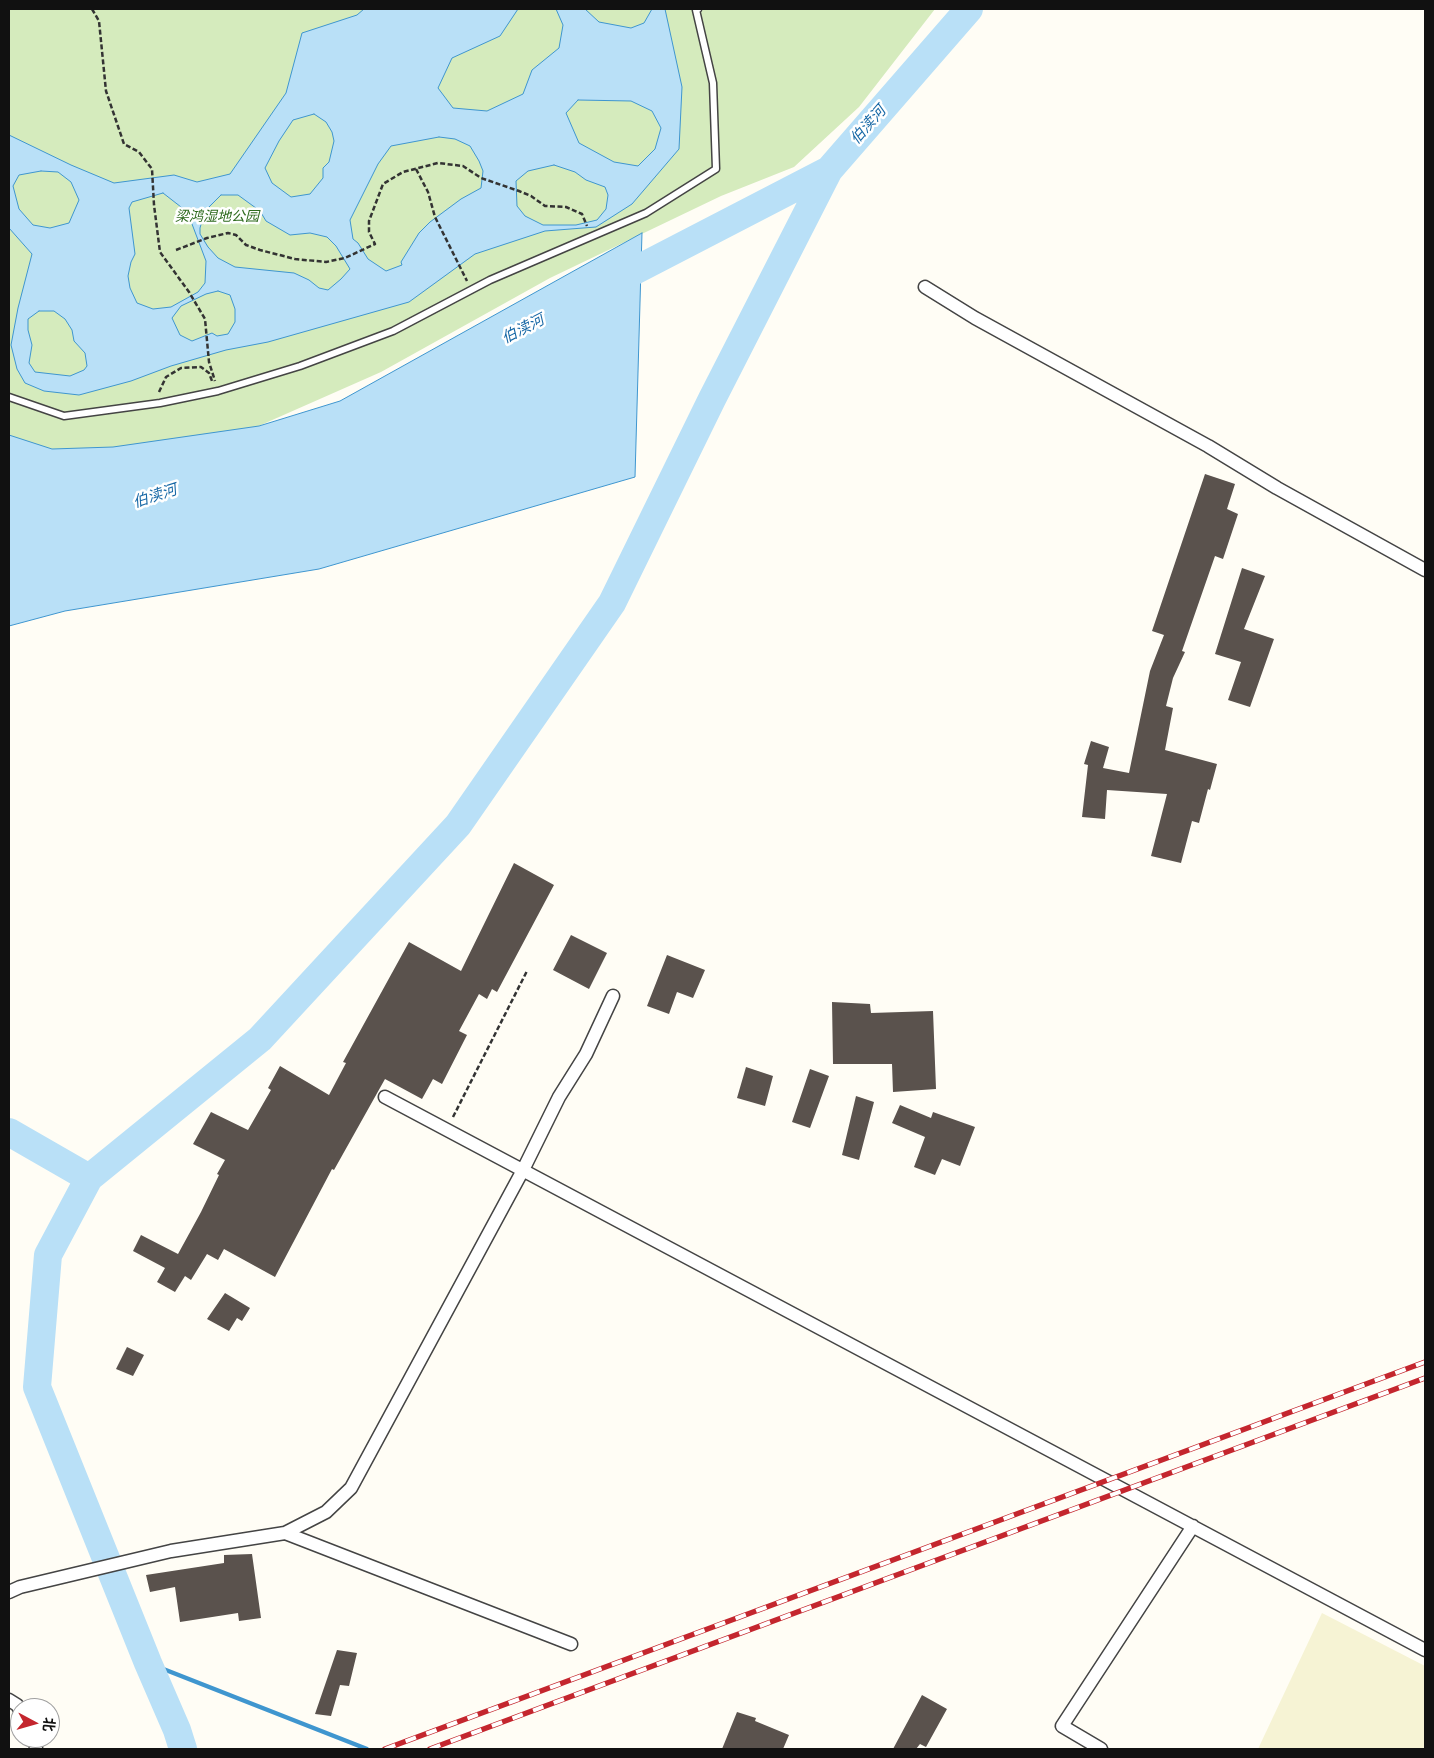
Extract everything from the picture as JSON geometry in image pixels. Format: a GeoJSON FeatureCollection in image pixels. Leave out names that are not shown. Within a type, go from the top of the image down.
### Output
{"type":"FeatureCollection","features":[{"type":"Feature","properties":{"kind":"street"},"geometry":{"type":"LineString","coordinates":[[925,287],[975,318],[1208,446],[1277,488],[1425,570]]}},
{"type":"Feature","properties":{"kind":"street"},"geometry":{"type":"LineString","coordinates":[[9,1592],[20,1587],[165,1552],[285,1533],[326,1512],[352,1488],[523,1170],[559,1097],[586,1054],[613,996]]}},
{"type":"Feature","properties":{"kind":"street"},"geometry":{"type":"LineString","coordinates":[[385,1097],[1425,1650]]}},
{"type":"Feature","properties":{"kind":"street"},"geometry":{"type":"LineString","coordinates":[[1101,1749],[1062,1726],[1193,1526]]}},
{"type":"Feature","properties":{"kind":"street"},"geometry":{"type":"LineString","coordinates":[[285,1533],[571,1644]]}},
{"type":"Feature","properties":{"kind":"lane"},"geometry":{"type":"LineString","coordinates":[[9,397],[64,416],[158,403],[216,392],[300,366],[393,331],[490,280],[646,213],[716,169],[713,83],[696,10],[698,9]]}},
{"type":"Feature","properties":{"kind":"path"},"geometry":{"type":"LineString","coordinates":[[92,9],[99,21],[106,92],[124,144],[139,152],[152,169],[160,252],[189,292],[205,319],[209,362],[216,392]]}},
{"type":"Feature","properties":{"kind":"path"},"geometry":{"type":"LineString","coordinates":[[176,250],[207,238],[228,233],[236,235],[246,245],[260,250],[310,261],[326,262],[345,258],[375,244],[369,232],[369,221],[383,184],[403,172],[438,164],[462,166],[481,178],[531,196],[545,206],[566,207],[582,214],[588,229],[594,236]]}},
{"type":"Feature","properties":{"kind":"path"},"geometry":{"type":"LineString","coordinates":[[416,169],[428,192],[435,217],[472,290]]}},
{"type":"Feature","properties":{"kind":"path"},"geometry":{"type":"LineString","coordinates":[[158,403],[159,390],[164,380],[170,373],[181,368],[194,367],[209,372],[216,392]]}},
{"type":"Feature","properties":{"kind":"path"},"geometry":{"type":"LineString","coordinates":[[446,1129],[527,971]]}},
{"type":"Feature","properties":{"kind":"shaded area"},"geometry":{"type":"Polygon","coordinates":[[[1322,1613],[1425,1666],[1425,1749],[1258,1749],[1322,1613]]]}},
{"type":"Feature","properties":{"kind":"green space","name":"梁鸿湿地公园"},"geometry":{"type":"Polygon","coordinates":[[[9,9],[935,9],[859,107],[794,167],[721,196],[550,278],[381,372],[236,436],[9,506],[9,9]]]}},
{"type":"Feature","properties":{"kind":"water"},"geometry":{"type":"Polygon","coordinates":[[[364,9],[518,9],[500,36],[452,58],[438,88],[453,108],[487,111],[523,94],[532,70],[559,48],[563,25],[556,9],[585,9],[599,22],[631,28],[644,23],[652,9],[665,9],[682,87],[679,149],[632,204],[596,227],[545,231],[475,254],[409,302],[268,342],[226,350],[171,366],[131,381],[79,395],[44,391],[25,383],[17,369],[11,345],[32,254],[9,228],[9,135],[71,165],[114,183],[174,175],[197,182],[230,174],[286,93],[302,33],[357,15],[364,9]],[[578,100],[566,113],[579,143],[614,162],[638,166],[655,149],[661,128],[652,111],[631,101],[578,100]],[[314,114],[293,120],[279,141],[265,168],[272,183],[291,197],[310,194],[323,178],[323,168],[329,162],[334,141],[332,132],[326,122],[314,114]],[[439,137],[391,146],[378,164],[350,220],[353,239],[358,243],[368,259],[386,271],[402,265],[401,262],[419,233],[430,222],[461,199],[481,188],[483,171],[470,146],[455,139],[439,137]],[[554,165],[528,171],[516,181],[517,206],[525,216],[543,225],[576,225],[597,220],[606,209],[608,195],[605,187],[586,180],[575,172],[554,165]],[[41,171],[19,175],[13,186],[19,209],[33,225],[50,228],[69,223],[79,200],[71,182],[58,172],[41,171]],[[163,193],[132,202],[129,208],[135,254],[128,276],[130,288],[137,303],[153,309],[171,307],[198,292],[205,283],[206,261],[192,224],[181,207],[163,193]],[[221,195],[205,211],[200,234],[208,247],[218,258],[235,267],[294,273],[309,280],[319,288],[328,290],[350,269],[336,246],[327,237],[310,233],[290,235],[266,221],[260,211],[238,195],[221,195]],[[218,291],[206,294],[181,306],[172,318],[180,335],[192,341],[212,333],[217,336],[228,334],[235,322],[235,309],[230,295],[218,291]],[[39,311],[28,319],[28,330],[32,345],[29,363],[35,372],[70,376],[84,370],[87,366],[85,353],[74,341],[72,330],[65,319],[54,311],[39,311]]]}},
{"type":"Feature","properties":{"kind":"water"},"geometry":{"type":"Polygon","coordinates":[[[642,233],[635,477],[319,569],[65,611],[9,626],[9,435],[52,449],[113,447],[259,426],[340,401],[642,233]]]}},
{"type":"Feature","properties":{"kind":"building"},"geometry":{"type":"Polygon","coordinates":[[[1205,474],[1235,484],[1227,509],[1238,514],[1223,559],[1215,556],[1182,651],[1185,652],[1173,678],[1166,706],[1173,708],[1165,750],[1217,764],[1199,823],[1192,821],[1181,863],[1151,856],[1167,794],[1107,790],[1105,819],[1082,817],[1088,765],[1084,764],[1091,741],[1109,747],[1103,768],[1129,773],[1150,671],[1164,635],[1152,631],[1205,474]]]}},
{"type":"Feature","properties":{"kind":"building"},"geometry":{"type":"Polygon","coordinates":[[[1242,568],[1265,576],[1244,629],[1274,639],[1250,707],[1228,700],[1241,662],[1215,654],[1242,568]]]}},
{"type":"Feature","properties":{"kind":"building"},"geometry":{"type":"Polygon","coordinates":[[[514,863],[554,885],[497,992],[492,989],[487,999],[479,994],[459,1031],[467,1035],[442,1084],[433,1079],[422,1099],[385,1079],[334,1170],[332,1169],[275,1277],[224,1249],[218,1260],[207,1254],[191,1280],[185,1276],[175,1292],[157,1282],[165,1268],[133,1251],[141,1235],[178,1254],[201,1212],[225,1160],[193,1144],[211,1112],[248,1130],[271,1090],[268,1088],[280,1066],[329,1095],[346,1063],[343,1062],[409,942],[461,971],[514,863]]]}},
{"type":"Feature","properties":{"kind":"building"},"geometry":{"type":"Polygon","coordinates":[[[571,935],[607,953],[589,989],[553,970],[571,935]]]}},
{"type":"Feature","properties":{"kind":"building"},"geometry":{"type":"Polygon","coordinates":[[[667,955],[705,970],[693,998],[677,992],[669,1014],[647,1006],[667,955]]]}},
{"type":"Feature","properties":{"kind":"building"},"geometry":{"type":"Polygon","coordinates":[[[832,1002],[870,1004],[871,1013],[933,1011],[936,1089],[893,1092],[892,1064],[833,1064],[832,1002]]]}},
{"type":"Feature","properties":{"kind":"building"},"geometry":{"type":"Polygon","coordinates":[[[746,1067],[773,1076],[765,1106],[737,1098],[746,1067]]]}},
{"type":"Feature","properties":{"kind":"building"},"geometry":{"type":"Polygon","coordinates":[[[810,1069],[829,1076],[810,1128],[792,1122],[810,1069]]]}},
{"type":"Feature","properties":{"kind":"building"},"geometry":{"type":"Polygon","coordinates":[[[856,1096],[874,1102],[859,1160],[842,1155],[856,1096]]]}},
{"type":"Feature","properties":{"kind":"building"},"geometry":{"type":"Polygon","coordinates":[[[900,1105],[931,1118],[933,1112],[975,1127],[960,1166],[942,1159],[935,1175],[914,1167],[925,1137],[892,1123],[900,1105]]]}},
{"type":"Feature","properties":{"kind":"building"},"geometry":{"type":"Polygon","coordinates":[[[225,1293],[250,1308],[242,1321],[237,1318],[229,1331],[207,1319],[225,1293]]]}},
{"type":"Feature","properties":{"kind":"building"},"geometry":{"type":"Polygon","coordinates":[[[127,1347],[144,1355],[133,1376],[116,1369],[127,1347]]]}},
{"type":"Feature","properties":{"kind":"building"},"geometry":{"type":"Polygon","coordinates":[[[252,1554],[261,1618],[239,1621],[238,1613],[180,1622],[175,1587],[150,1592],[146,1575],[224,1563],[224,1555],[252,1554]]]}},
{"type":"Feature","properties":{"kind":"building"},"geometry":{"type":"Polygon","coordinates":[[[337,1650],[357,1653],[349,1686],[340,1685],[331,1716],[315,1714],[337,1650]]]}},
{"type":"Feature","properties":{"kind":"building"},"geometry":{"type":"Polygon","coordinates":[[[922,1695],[947,1709],[926,1747],[920,1744],[916,1749],[893,1749],[922,1695]]]}},
{"type":"Feature","properties":{"kind":"building"},"geometry":{"type":"Polygon","coordinates":[[[737,1712],[756,1718],[755,1721],[789,1735],[783,1749],[722,1749],[737,1712]]]}},
{"type":"Feature","properties":{"kind":"waterway","name":"伯渎河"},"geometry":{"type":"LineString","coordinates":[[607,285],[829,170],[969,9]]}},
{"type":"Feature","properties":{"kind":"waterway"},"geometry":{"type":"LineString","coordinates":[[89,1178],[260,1039],[458,825],[612,603],[712,399],[829,170]]}},
{"type":"Feature","properties":{"kind":"waterway"},"geometry":{"type":"LineString","coordinates":[[9,1132],[89,1178],[48,1255],[37,1387],[148,1663],[177,1730],[183,1749]]}},
{"type":"Feature","properties":{"kind":"waterway"},"geometry":{"type":"LineString","coordinates":[[148,1663],[367,1749]]}},
{"type":"Feature","properties":{"kind":"railway"},"geometry":{"type":"LineString","coordinates":[[385,1749],[1425,1362]]}},
{"type":"Feature","properties":{"kind":"railway"},"geometry":{"type":"LineString","coordinates":[[430,1749],[1425,1378]]}}]}
